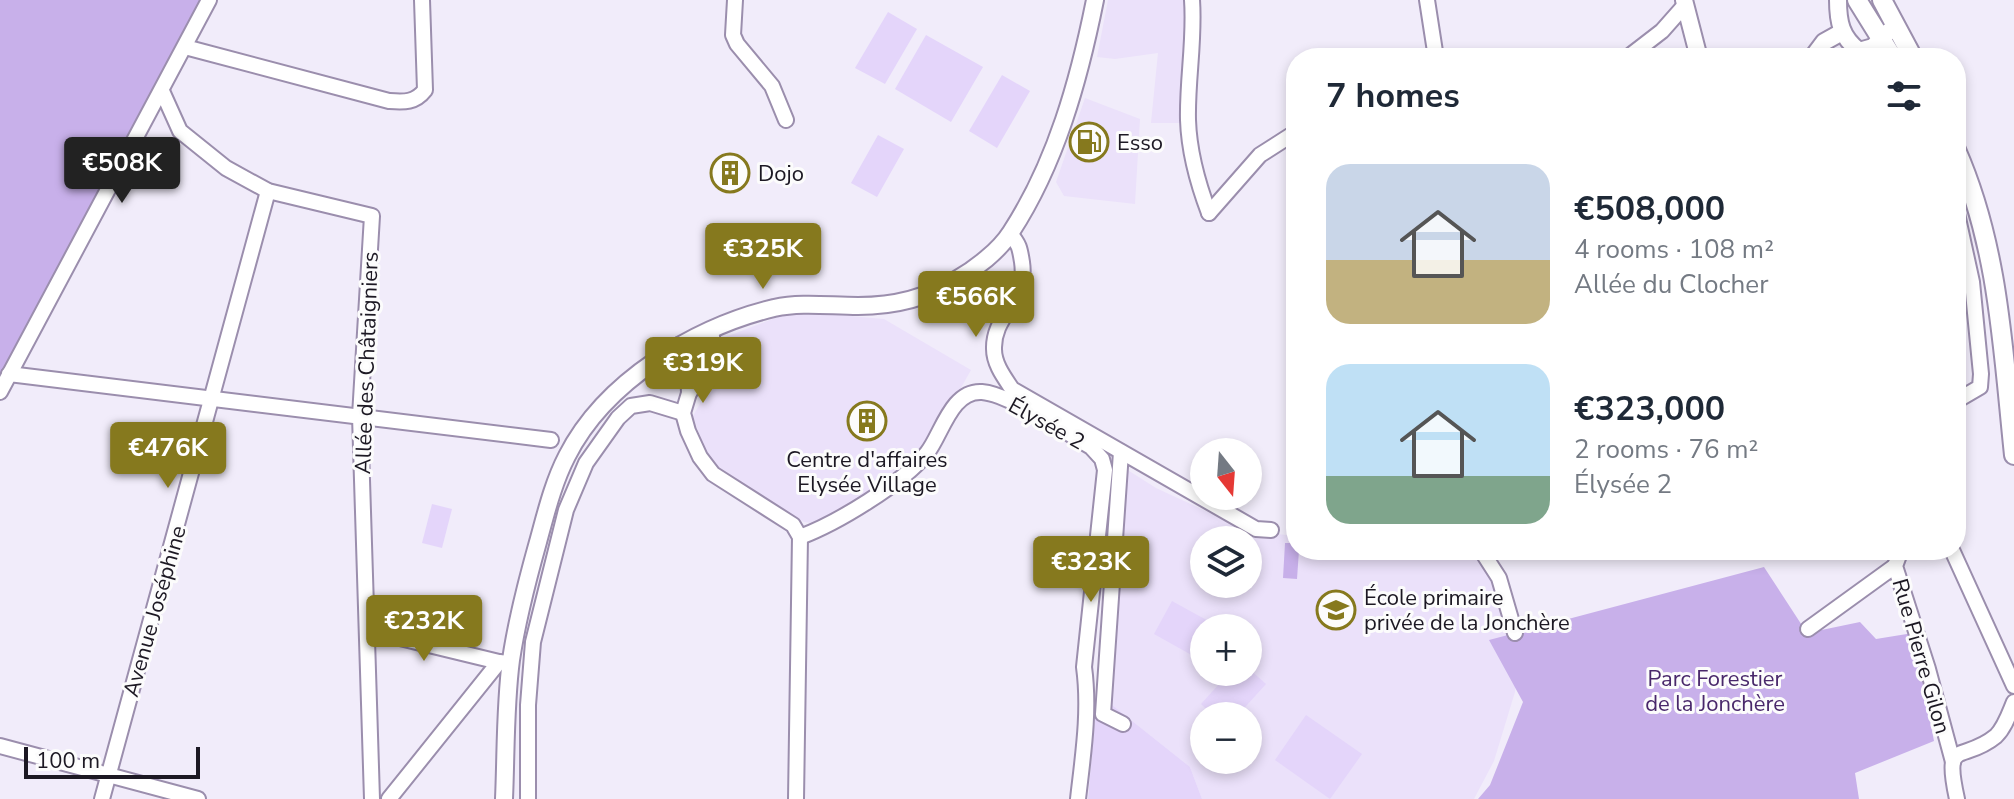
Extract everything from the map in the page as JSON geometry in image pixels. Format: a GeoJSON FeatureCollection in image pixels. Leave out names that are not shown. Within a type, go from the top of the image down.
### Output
{"type":"FeatureCollection","features":[{"type":"Feature","properties":{"kind":"main road"},"geometry":{"type":"LineString","coordinates":[[1856,0],[1868,17],[1868,48]]}},
{"type":"Feature","properties":{"kind":"main road"},"geometry":{"type":"LineString","coordinates":[[1884,4],[1908,48]]}},
{"type":"Feature","properties":{"kind":"main road"},"geometry":{"type":"LineString","coordinates":[[1966,178],[1984,227],[1995,278],[2014,455]]}},
{"type":"Feature","properties":{"kind":"street"},"geometry":{"type":"LineString","coordinates":[[0,392],[209,0]]}},
{"type":"Feature","properties":{"kind":"street"},"geometry":{"type":"LineString","coordinates":[[185,47],[389,101],[405,102],[418,99],[425,90],[422,0]]}},
{"type":"Feature","properties":{"kind":"street"},"geometry":{"type":"LineString","coordinates":[[735,0],[733,35],[772,86],[786,120]]}},
{"type":"Feature","properties":{"kind":"street"},"geometry":{"type":"LineString","coordinates":[[504,799],[505,663],[551,495],[567,455],[586,426],[618,391],[679,345],[711,330],[778,307],[812,303],[871,306],[914,299],[938,291],[980,263],[1010,234],[1046,166],[1072,95],[1095,0]]}},
{"type":"Feature","properties":{"kind":"street"},"geometry":{"type":"LineString","coordinates":[[1192,0],[1194,27],[1188,121],[1197,174],[1209,213],[1260,155],[1286,138]]}},
{"type":"Feature","properties":{"kind":"street"},"geometry":{"type":"LineString","coordinates":[[1427,0],[1434,48]]}},
{"type":"Feature","properties":{"kind":"street"},"geometry":{"type":"LineString","coordinates":[[1856,0],[1838,4],[1842,32],[1849,43],[1865,48]]}},
{"type":"Feature","properties":{"kind":"street"},"geometry":{"type":"LineString","coordinates":[[1640,48],[1662,31],[1685,3]]}},
{"type":"Feature","properties":{"kind":"street"},"geometry":{"type":"LineString","coordinates":[[1685,3],[1696,48]]}},
{"type":"Feature","properties":{"kind":"street"},"geometry":{"type":"LineString","coordinates":[[1869,48],[1895,25]]}},
{"type":"Feature","properties":{"kind":"street"},"geometry":{"type":"LineString","coordinates":[[1820,48],[1842,32]]}},
{"type":"Feature","properties":{"kind":"street"},"geometry":{"type":"LineString","coordinates":[[162,91],[180,131],[226,168],[268,191]]}},
{"type":"Feature","properties":{"kind":"street","name":"Allée des Châtaigniers"},"geometry":{"type":"LineString","coordinates":[[268,191],[372,216],[360,416],[372,799]]}},
{"type":"Feature","properties":{"kind":"street","name":"Avenue Joséphine"},"geometry":{"type":"LineString","coordinates":[[102,799],[268,191]]}},
{"type":"Feature","properties":{"kind":"street"},"geometry":{"type":"LineString","coordinates":[[1966,217],[1984,227]]}},
{"type":"Feature","properties":{"kind":"street"},"geometry":{"type":"LineString","coordinates":[[1010,234],[1019,243],[1023,271],[1021,290],[1000,323],[994,350],[1001,372],[1012,389],[1256,529],[1271,530]]}},
{"type":"Feature","properties":{"kind":"street"},"geometry":{"type":"LineString","coordinates":[[1966,255],[1972,282],[1981,374],[1980,387],[1966,397]]}},
{"type":"Feature","properties":{"kind":"street"},"geometry":{"type":"LineString","coordinates":[[711,330],[712,356],[689,393],[683,413],[700,457],[713,474],[793,525],[800,537],[796,799]]}},
{"type":"Feature","properties":{"kind":"street"},"geometry":{"type":"LineString","coordinates":[[679,345],[688,369],[689,393]]}},
{"type":"Feature","properties":{"kind":"street"},"geometry":{"type":"LineString","coordinates":[[9,374],[551,440]]}},
{"type":"Feature","properties":{"kind":"street","name":"Élysée 2"},"geometry":{"type":"LineString","coordinates":[[800,537],[818,530],[904,476],[927,452],[955,405],[972,393],[982,392],[1002,398],[1091,447],[1102,459],[1105,470],[1084,667],[1087,690],[1085,738],[1078,799]]}},
{"type":"Feature","properties":{"kind":"street"},"geometry":{"type":"LineString","coordinates":[[528,799],[528,705],[533,642],[566,510],[586,463],[618,418],[631,406],[650,403],[683,413]]}},
{"type":"Feature","properties":{"kind":"street"},"geometry":{"type":"LineString","coordinates":[[1121,452],[1103,714],[1123,724]]}},
{"type":"Feature","properties":{"kind":"street"},"geometry":{"type":"LineString","coordinates":[[1487,560],[1499,578],[1515,633]]}},
{"type":"Feature","properties":{"kind":"street","name":"Rue Pierre Gilon"},"geometry":{"type":"LineString","coordinates":[[1897,560],[1895,566],[1928,669],[1953,762],[1951,772],[1957,799]]}},
{"type":"Feature","properties":{"kind":"street"},"geometry":{"type":"LineString","coordinates":[[1957,560],[2014,685]]}},
{"type":"Feature","properties":{"kind":"street"},"geometry":{"type":"LineString","coordinates":[[1808,629],[1895,566]]}},
{"type":"Feature","properties":{"kind":"street"},"geometry":{"type":"LineString","coordinates":[[367,630],[505,663]]}},
{"type":"Feature","properties":{"kind":"street"},"geometry":{"type":"LineString","coordinates":[[389,799],[505,663]]}},
{"type":"Feature","properties":{"kind":"street"},"geometry":{"type":"LineString","coordinates":[[1953,762],[1961,752],[1996,735],[2014,702]]}},
{"type":"Feature","properties":{"kind":"street"},"geometry":{"type":"LineString","coordinates":[[0,746],[198,799]]}},
{"type":"Feature","properties":{"kind":"shaded area"},"geometry":{"type":"Polygon","coordinates":[[[1108,0],[1188,0],[1189,26],[1180,123],[1151,123],[1158,53],[1115,59],[1097,57],[1108,0]]]}},
{"type":"Feature","properties":{"kind":"shaded area"},"geometry":{"type":"Polygon","coordinates":[[[888,12],[917,29],[885,84],[855,68],[888,12]]]}},
{"type":"Feature","properties":{"kind":"shaded area"},"geometry":{"type":"Polygon","coordinates":[[[926,35],[983,67],[951,122],[895,89],[926,35]]]}},
{"type":"Feature","properties":{"kind":"shaded area"},"geometry":{"type":"Polygon","coordinates":[[[1002,75],[1030,91],[997,148],[969,131],[1002,75]]]}},
{"type":"Feature","properties":{"kind":"shaded area"},"geometry":{"type":"Polygon","coordinates":[[[1085,98],[1140,119],[1135,204],[1064,196],[1056,182],[1085,98]]]}},
{"type":"Feature","properties":{"kind":"shaded area"},"geometry":{"type":"Polygon","coordinates":[[[878,135],[904,149],[877,197],[851,183],[878,135]]]}},
{"type":"Feature","properties":{"kind":"shaded area"},"geometry":{"type":"Polygon","coordinates":[[[816,313],[884,319],[971,370],[925,452],[899,476],[820,524],[804,522],[726,476],[707,456],[693,416],[728,353],[723,338],[783,315],[816,313]]]}},
{"type":"Feature","properties":{"kind":"shaded area"},"geometry":{"type":"Polygon","coordinates":[[[1119,461],[1156,488],[1190,504],[1190,510],[1204,510],[1238,526],[1190,526],[1190,598],[1262,598],[1262,532],[1286,535],[1286,560],[1485,560],[1496,575],[1511,634],[1517,675],[1515,692],[1494,761],[1474,799],[1202,799],[1193,774],[1262,774],[1262,702],[1190,702],[1190,767],[1097,693],[1119,461]]]}},
{"type":"Feature","properties":{"kind":"shaded area"},"geometry":{"type":"Polygon","coordinates":[[[432,504],[452,509],[442,548],[422,543],[432,504]]]}},
{"type":"Feature","properties":{"kind":"shaded area"},"geometry":{"type":"Polygon","coordinates":[[[1286,543],[1286,560],[1298,560],[1297,579],[1283,578],[1286,543]]]}},
{"type":"Feature","properties":{"kind":"shaded area"},"geometry":{"type":"Polygon","coordinates":[[[1172,601],[1196,614],[1190,614],[1190,654],[1154,634],[1172,601]]]}},
{"type":"Feature","properties":{"kind":"shaded area"},"geometry":{"type":"Polygon","coordinates":[[[1262,680],[1266,684],[1250,702],[1203,702],[1217,686],[1262,686],[1262,680]]]}},
{"type":"Feature","properties":{"kind":"shaded area"},"geometry":{"type":"Polygon","coordinates":[[[1097,693],[1190,767],[1190,774],[1202,799],[1088,799],[1097,693]]]}},
{"type":"Feature","properties":{"kind":"shaded area"},"geometry":{"type":"Polygon","coordinates":[[[1306,715],[1362,754],[1330,799],[1275,760],[1306,715]]]}},
{"type":"Feature","properties":{"kind":"green space"},"geometry":{"type":"Polygon","coordinates":[[[0,0],[207,0],[0,383],[0,0]]]}},
{"type":"Feature","properties":{"kind":"green space","name":"Parc Forestier de la Jonchère"},"geometry":{"type":"Polygon","coordinates":[[[1764,567],[1807,633],[1860,622],[1876,639],[1913,633],[1934,741],[1855,773],[1859,799],[1478,799],[1490,785],[1523,702],[1489,640],[1764,567]]]}},
{"type":"Feature","properties":{"kind":"place","name":"Esso"},"geometry":{"type":"Point","coordinates":[1089,142]}},
{"type":"Feature","properties":{"kind":"place","name":"Dojo"},"geometry":{"type":"Point","coordinates":[730,173]}},
{"type":"Feature","properties":{"kind":"place","name":"Centre d'affaires Elysée Village"},"geometry":{"type":"Point","coordinates":[867,421]}},
{"type":"Feature","properties":{"kind":"place","name":"École primaire privée de la Jonchère"},"geometry":{"type":"Point","coordinates":[1336,610]}}]}
